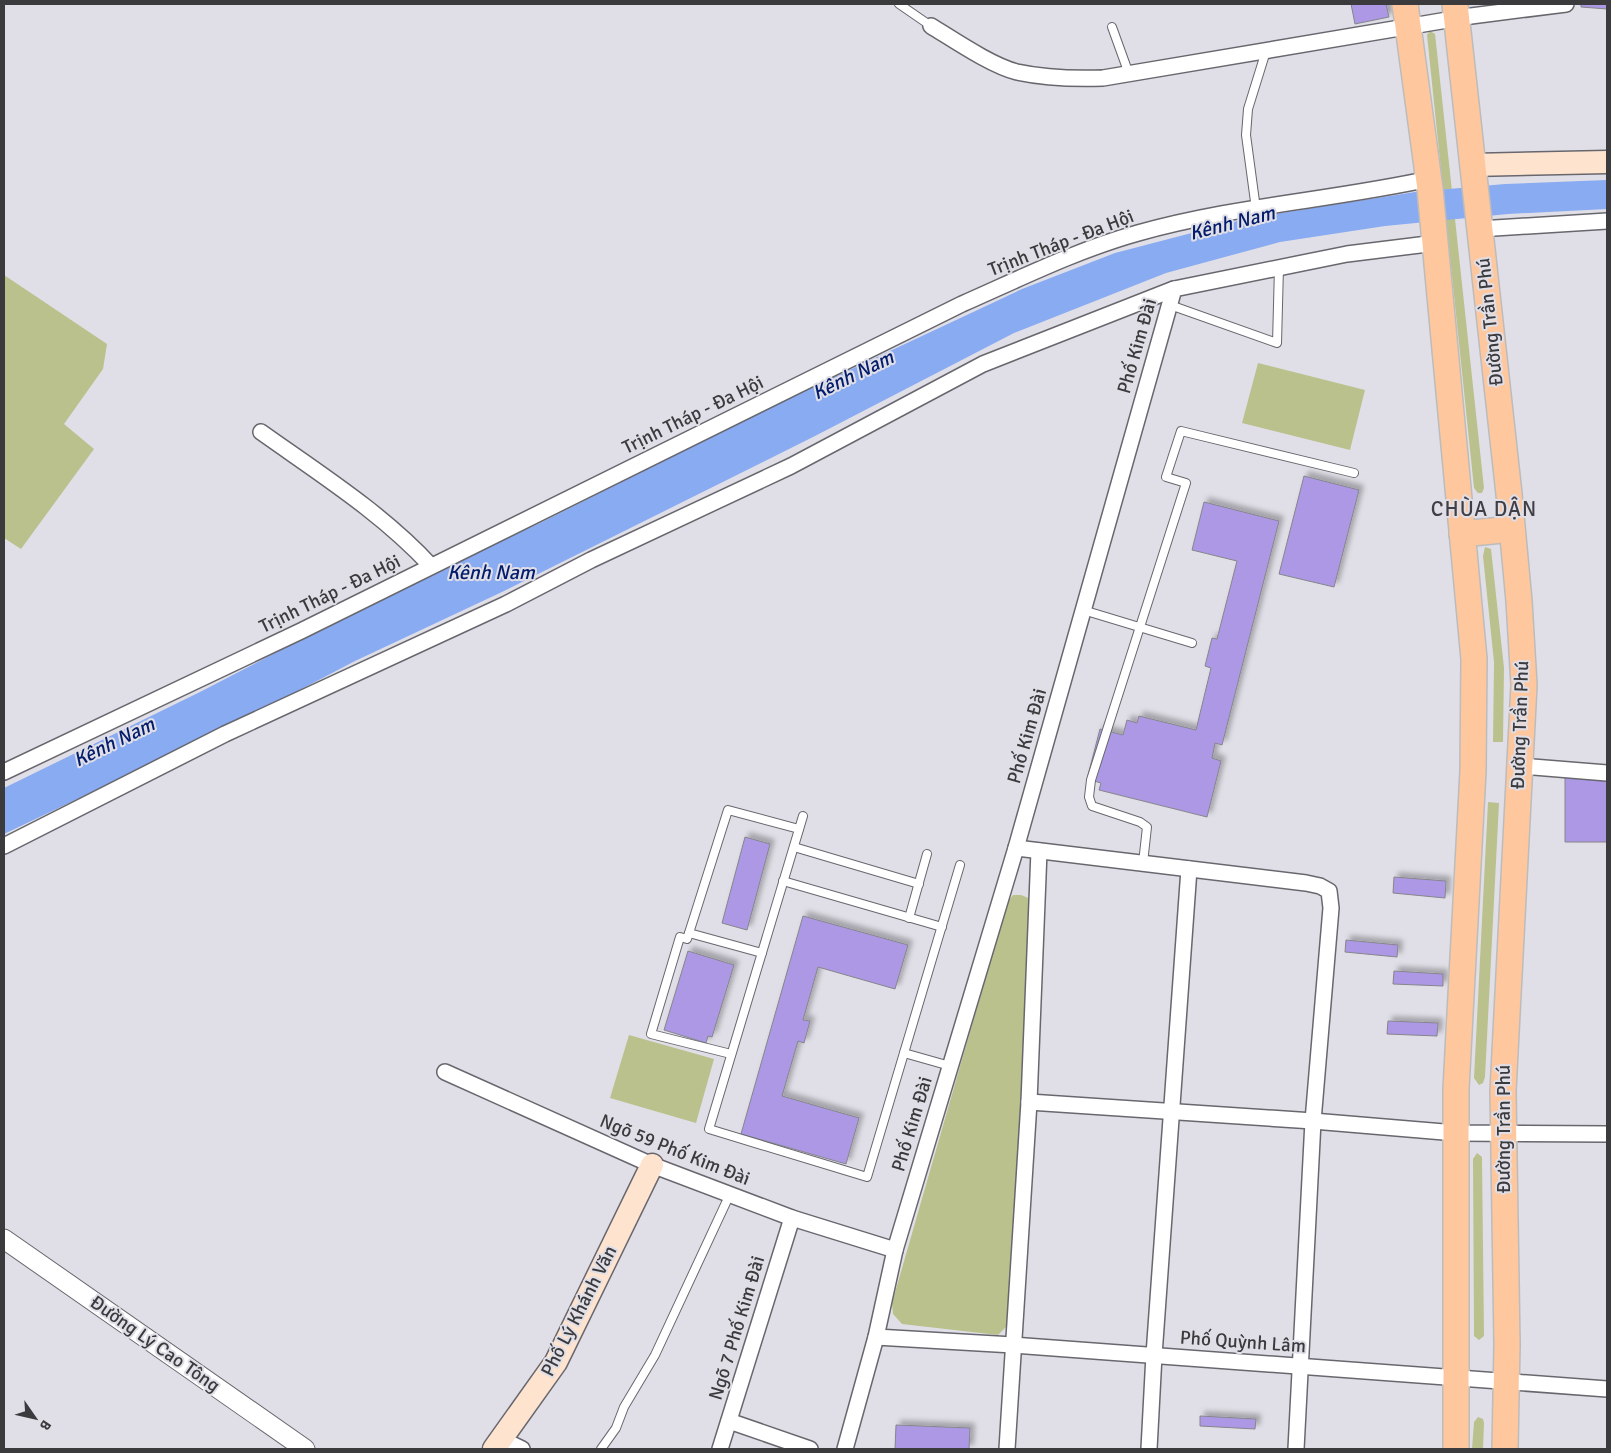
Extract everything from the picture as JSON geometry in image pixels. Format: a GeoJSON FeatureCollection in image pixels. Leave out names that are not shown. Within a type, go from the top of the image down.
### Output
{"type":"FeatureCollection","features":[{"type":"Feature","properties":{"kind":"main road"},"geometry":{"type":"LineString","coordinates":[[1405,4],[1430,184],[1475,692],[1456,1089],[1456,1449]]}},
{"type":"Feature","properties":{"kind":"main road","name":"Đường Trần Phú"},"geometry":{"type":"LineString","coordinates":[[1456,11],[1512,529],[1524,685],[1502,1132],[1506,1383],[1505,1449]]}},
{"type":"Feature","properties":{"kind":"main road"},"geometry":{"type":"LineString","coordinates":[[1473,174],[1607,162]]}},
{"type":"Feature","properties":{"kind":"main road"},"geometry":{"type":"LineString","coordinates":[[1462,534],[1512,529]]}},
{"type":"Feature","properties":{"kind":"main road","name":"Phố Lý Khánh Văn"},"geometry":{"type":"LineString","coordinates":[[498,1444],[556,1362],[652,1165]]}},
{"type":"Feature","properties":{"kind":"street"},"geometry":{"type":"LineString","coordinates":[[931,26],[1016,72],[1077,79],[1129,74],[1408,28],[1456,11],[1566,4]]}},
{"type":"Feature","properties":{"kind":"street","name":"Trịnh Tháp - Đa Hội"},"geometry":{"type":"LineString","coordinates":[[4,772],[300,631],[962,304],[1023,278],[1137,234],[1196,219],[1430,184]]}},
{"type":"Feature","properties":{"kind":"street"},"geometry":{"type":"LineString","coordinates":[[1478,227],[1607,221]]}},
{"type":"Feature","properties":{"kind":"street","name":"Phố Kim Đài"},"geometry":{"type":"LineString","coordinates":[[846,1449],[876,1337],[895,1250],[1016,848],[1174,289],[1435,237]]}},
{"type":"Feature","properties":{"kind":"street"},"geometry":{"type":"LineString","coordinates":[[4,846],[225,734],[506,604],[591,560],[791,466],[983,364],[1174,289]]}},
{"type":"Feature","properties":{"kind":"street"},"geometry":{"type":"LineString","coordinates":[[261,432],[374,513],[408,541],[431,566]]}},
{"type":"Feature","properties":{"kind":"street"},"geometry":{"type":"LineString","coordinates":[[1520,766],[1607,774]]}},
{"type":"Feature","properties":{"kind":"street"},"geometry":{"type":"LineString","coordinates":[[1016,848],[1306,883],[1320,886],[1328,892],[1331,908],[1312,1121],[1296,1449]]}},
{"type":"Feature","properties":{"kind":"street"},"geometry":{"type":"LineString","coordinates":[[1007,1449],[1012,1345],[1029,1102],[1039,851]]}},
{"type":"Feature","properties":{"kind":"street"},"geometry":{"type":"LineString","coordinates":[[1149,1449],[1170,1111],[1188,869]]}},
{"type":"Feature","properties":{"kind":"street","name":"Ngõ 59 Phố Kim Đài"},"geometry":{"type":"LineString","coordinates":[[445,1072],[652,1165],[792,1218],[895,1250]]}},
{"type":"Feature","properties":{"kind":"street"},"geometry":{"type":"LineString","coordinates":[[1029,1102],[1312,1121],[1456,1134],[1502,1132],[1607,1134]]}},
{"type":"Feature","properties":{"kind":"street","name":"Ngõ 7 Phố Kim Đài"},"geometry":{"type":"LineString","coordinates":[[720,1449],[792,1218]]}},
{"type":"Feature","properties":{"kind":"street","name":"Đường Lý Cao Tông"},"geometry":{"type":"LineString","coordinates":[[4,1239],[305,1449]]}},
{"type":"Feature","properties":{"kind":"street","name":"Phố Quỳnh Lâm"},"geometry":{"type":"LineString","coordinates":[[876,1337],[1154,1355],[1506,1383],[1607,1388]]}},
{"type":"Feature","properties":{"kind":"street"},"geometry":{"type":"LineString","coordinates":[[729,1421],[810,1449]]}},
{"type":"Feature","properties":{"kind":"street"},"geometry":{"type":"LineString","coordinates":[[498,1444],[522,1449]]}},
{"type":"Feature","properties":{"kind":"lane"},"geometry":{"type":"LineString","coordinates":[[899,4],[931,26]]}},
{"type":"Feature","properties":{"kind":"lane"},"geometry":{"type":"LineString","coordinates":[[1112,27],[1129,74]]}},
{"type":"Feature","properties":{"kind":"lane"},"geometry":{"type":"LineString","coordinates":[[1256,209],[1246,135],[1248,109],[1266,51]]}},
{"type":"Feature","properties":{"kind":"lane"},"geometry":{"type":"LineString","coordinates":[[1170,305],[1277,343],[1279,267]]}},
{"type":"Feature","properties":{"kind":"lane"},"geometry":{"type":"LineString","coordinates":[[1143,863],[1147,827],[1140,822],[1092,806],[1089,797],[1091,780],[1186,483],[1166,477],[1181,431],[1354,473]]}},
{"type":"Feature","properties":{"kind":"lane"},"geometry":{"type":"LineString","coordinates":[[1083,610],[1192,643]]}},
{"type":"Feature","properties":{"kind":"lane"},"geometry":{"type":"LineString","coordinates":[[732,1054],[651,1034],[680,937],[688,939],[728,810],[799,829]]}},
{"type":"Feature","properties":{"kind":"lane"},"geometry":{"type":"LineString","coordinates":[[803,816],[709,1129],[867,1177],[960,866]]}},
{"type":"Feature","properties":{"kind":"lane"},"geometry":{"type":"LineString","coordinates":[[794,847],[918,884]]}},
{"type":"Feature","properties":{"kind":"lane"},"geometry":{"type":"LineString","coordinates":[[909,918],[927,854]]}},
{"type":"Feature","properties":{"kind":"lane"},"geometry":{"type":"LineString","coordinates":[[784,881],[942,927]]}},
{"type":"Feature","properties":{"kind":"lane"},"geometry":{"type":"LineString","coordinates":[[689,932],[762,954]]}},
{"type":"Feature","properties":{"kind":"lane"},"geometry":{"type":"LineString","coordinates":[[904,1053],[950,1066]]}},
{"type":"Feature","properties":{"kind":"lane"},"geometry":{"type":"LineString","coordinates":[[601,1449],[616,1428],[624,1407],[654,1355],[730,1194]]}},
{"type":"Feature","properties":{"kind":"green space"},"geometry":{"type":"Polygon","coordinates":[[[1430,31],[1435,34],[1484,488],[1482,493],[1478,493],[1474,488],[1427,35],[1430,31]]]}},
{"type":"Feature","properties":{"kind":"green space"},"geometry":{"type":"Polygon","coordinates":[[[4,275],[107,344],[103,369],[64,424],[94,449],[21,549],[4,538],[4,275]]]}},
{"type":"Feature","properties":{"kind":"green space"},"geometry":{"type":"Polygon","coordinates":[[[1258,363],[1365,390],[1350,450],[1242,423],[1258,363]]]}},
{"type":"Feature","properties":{"kind":"green space"},"geometry":{"type":"Polygon","coordinates":[[[1485,547],[1491,549],[1504,668],[1503,742],[1493,742],[1494,662],[1483,556],[1485,547]]]}},
{"type":"Feature","properties":{"kind":"green space"},"geometry":{"type":"Polygon","coordinates":[[[1488,802],[1499,803],[1485,1077],[1483,1083],[1479,1085],[1474,1078],[1488,802]]]}},
{"type":"Feature","properties":{"kind":"green space"},"geometry":{"type":"Polygon","coordinates":[[[1013,895],[1021,895],[1031,899],[1034,906],[1007,1326],[998,1335],[902,1324],[893,1314],[892,1303],[1007,903],[1013,895]]]}},
{"type":"Feature","properties":{"kind":"green space"},"geometry":{"type":"Polygon","coordinates":[[[629,1035],[714,1059],[696,1123],[610,1098],[629,1035]]]}},
{"type":"Feature","properties":{"kind":"green space"},"geometry":{"type":"Polygon","coordinates":[[[1477,1153],[1482,1157],[1484,1336],[1479,1340],[1474,1336],[1473,1159],[1477,1153]]]}},
{"type":"Feature","properties":{"kind":"green space"},"geometry":{"type":"Polygon","coordinates":[[[1478,1417],[1483,1419],[1484,1423],[1483,1449],[1472,1449],[1474,1422],[1478,1417]]]}},
{"type":"Feature","properties":{"kind":"water","name":"Kênh Nam"},"geometry":{"type":"Polygon","coordinates":[[[1607,180],[1607,209],[1508,214],[1385,226],[1280,242],[1166,273],[1014,333],[815,436],[502,592],[355,661],[235,724],[4,834],[4,788],[202,691],[375,601],[542,522],[779,403],[1022,289],[1115,253],[1249,218],[1415,192],[1505,184],[1607,180]]]}},
{"type":"Feature","properties":{"kind":"building"},"geometry":{"type":"Polygon","coordinates":[[[1351,4],[1386,4],[1389,17],[1355,24],[1351,4]]]}},
{"type":"Feature","properties":{"kind":"building"},"geometry":{"type":"Polygon","coordinates":[[[1581,4],[1607,4],[1607,9],[1581,7],[1581,4]]]}},
{"type":"Feature","properties":{"kind":"building"},"geometry":{"type":"Polygon","coordinates":[[[1304,476],[1359,490],[1334,587],[1279,574],[1304,476]]]}},
{"type":"Feature","properties":{"kind":"building"},"geometry":{"type":"Polygon","coordinates":[[[1204,502],[1279,521],[1222,745],[1215,743],[1212,758],[1221,761],[1207,817],[1099,790],[1101,783],[1087,779],[1100,729],[1123,735],[1127,720],[1137,723],[1139,716],[1196,730],[1211,668],[1205,666],[1212,638],[1217,639],[1237,561],[1192,550],[1204,502]]]}},
{"type":"Feature","properties":{"kind":"building"},"geometry":{"type":"Polygon","coordinates":[[[1565,775],[1607,778],[1607,842],[1565,842],[1565,775]]]}},
{"type":"Feature","properties":{"kind":"building"},"geometry":{"type":"Polygon","coordinates":[[[745,837],[770,844],[747,930],[722,923],[745,837]]]}},
{"type":"Feature","properties":{"kind":"building"},"geometry":{"type":"Polygon","coordinates":[[[1394,877],[1446,881],[1445,898],[1393,893],[1394,877]]]}},
{"type":"Feature","properties":{"kind":"building"},"geometry":{"type":"Polygon","coordinates":[[[803,916],[908,945],[895,989],[818,967],[803,1020],[810,1021],[804,1043],[798,1041],[782,1096],[859,1118],[846,1164],[741,1134],[803,916]]]}},
{"type":"Feature","properties":{"kind":"building"},"geometry":{"type":"Polygon","coordinates":[[[1346,940],[1398,945],[1397,957],[1345,952],[1346,940]]]}},
{"type":"Feature","properties":{"kind":"building"},"geometry":{"type":"Polygon","coordinates":[[[688,951],[734,965],[712,1037],[708,1036],[706,1043],[664,1030],[688,951]]]}},
{"type":"Feature","properties":{"kind":"building"},"geometry":{"type":"Polygon","coordinates":[[[1394,971],[1443,974],[1443,986],[1393,984],[1394,971]]]}},
{"type":"Feature","properties":{"kind":"building"},"geometry":{"type":"Polygon","coordinates":[[[1388,1021],[1438,1023],[1437,1036],[1387,1034],[1388,1021]]]}},
{"type":"Feature","properties":{"kind":"building"},"geometry":{"type":"Polygon","coordinates":[[[1200,1416],[1256,1419],[1255,1429],[1200,1426],[1200,1416]]]}},
{"type":"Feature","properties":{"kind":"building"},"geometry":{"type":"Polygon","coordinates":[[[896,1425],[970,1428],[969,1449],[895,1449],[896,1425]]]}},
{"type":"Feature","properties":{"kind":"district","name":"CHÙA DẬN"},"geometry":{"type":"Point","coordinates":[1484,509]}}]}
